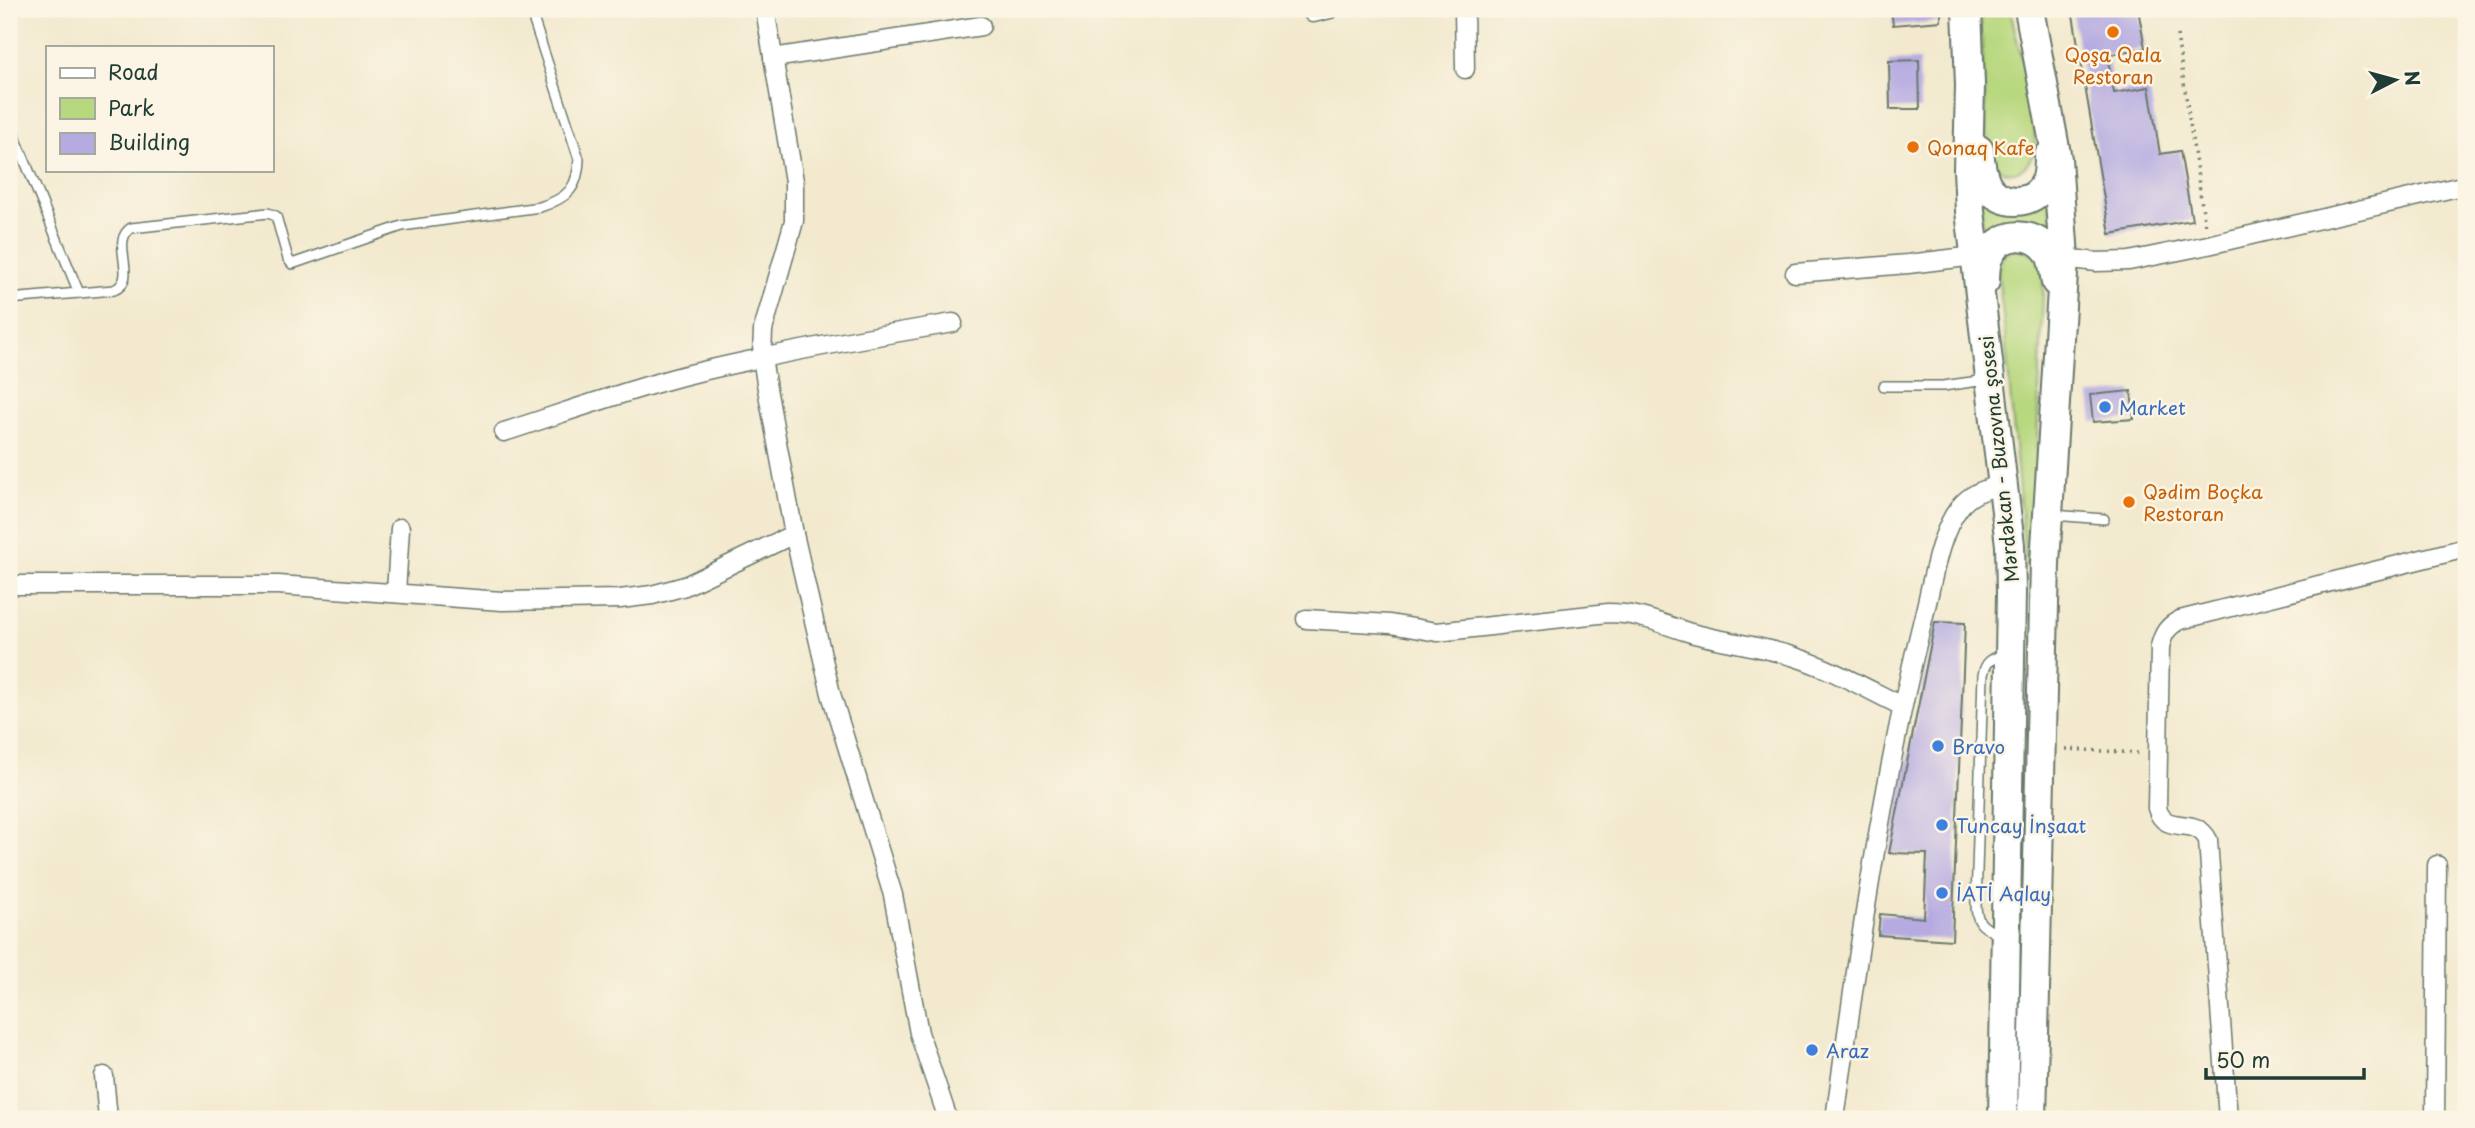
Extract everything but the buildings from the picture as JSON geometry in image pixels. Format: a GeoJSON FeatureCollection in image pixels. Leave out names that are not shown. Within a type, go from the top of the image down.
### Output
{"type":"FeatureCollection","features":[{"type":"Feature","properties":{"kind":"main road","name":"Mərdəkan - Buzovna şosesi"},"geometry":{"type":"LineString","coordinates":[[1967,9],[1970,85],[1968,170],[1975,256],[2010,545],[2003,1119]]}},
{"type":"Feature","properties":{"kind":"main road"},"geometry":{"type":"LineString","coordinates":[[2029,9],[2052,127],[2062,209],[2057,257]]}},
{"type":"Feature","properties":{"kind":"main road"},"geometry":{"type":"LineString","coordinates":[[1970,85],[1980,162],[1986,183],[2005,200],[2016,202],[2028,199],[2047,181],[2052,127]]}},
{"type":"Feature","properties":{"kind":"main road"},"geometry":{"type":"LineString","coordinates":[[1984,326],[1985,271],[1988,256],[1995,246],[2017,236],[2030,237],[2057,257]]}},
{"type":"Feature","properties":{"kind":"main road","name":"Mərdəkan - Buzovna şosesi"},"geometry":{"type":"LineString","coordinates":[[2032,1119],[2048,514],[2059,355],[2057,257]]}},
{"type":"Feature","properties":{"kind":"street"},"geometry":{"type":"LineString","coordinates":[[765,9],[794,181],[795,204],[794,220],[763,330],[762,357],[794,534],[831,694],[893,895],[919,1033],[948,1119]]}},
{"type":"Feature","properties":{"kind":"street"},"geometry":{"type":"LineString","coordinates":[[1464,9],[1465,69]]}},
{"type":"Feature","properties":{"kind":"street"},"geometry":{"type":"LineString","coordinates":[[773,58],[981,26]]}},
{"type":"Feature","properties":{"kind":"street"},"geometry":{"type":"LineString","coordinates":[[2057,257],[2097,262],[2129,261],[2466,184]]}},
{"type":"Feature","properties":{"kind":"street"},"geometry":{"type":"LineString","coordinates":[[1796,273],[1975,256]]}},
{"type":"Feature","properties":{"kind":"street"},"geometry":{"type":"LineString","coordinates":[[504,432],[636,389],[762,357],[953,323]]}},
{"type":"Feature","properties":{"kind":"street"},"geometry":{"type":"LineString","coordinates":[[1835,1119],[1867,906],[1902,706],[1947,529],[1958,509],[1969,498],[1983,489],[2004,484]]}},
{"type":"Feature","properties":{"kind":"street"},"geometry":{"type":"LineString","coordinates":[[396,593],[400,528]]}},
{"type":"Feature","properties":{"kind":"street"},"geometry":{"type":"LineString","coordinates":[[9,585],[278,585],[502,601],[620,599],[652,595],[685,586],[794,534]]}},
{"type":"Feature","properties":{"kind":"street"},"geometry":{"type":"LineString","coordinates":[[2228,1119],[2207,840],[2204,833],[2197,828],[2164,822],[2157,808],[2162,637],[2169,626],[2180,620],[2466,548]]}},
{"type":"Feature","properties":{"kind":"street"},"geometry":{"type":"LineString","coordinates":[[1306,619],[1391,624],[1437,632],[1608,612],[1633,614],[1691,633],[1796,657],[1902,706]]}},
{"type":"Feature","properties":{"kind":"street"},"geometry":{"type":"LineString","coordinates":[[2435,1119],[2437,865]]}},
{"type":"Feature","properties":{"kind":"street"},"geometry":{"type":"LineString","coordinates":[[104,1076],[108,1119]]}},
{"type":"Feature","properties":{"kind":"lane"},"geometry":{"type":"LineString","coordinates":[[9,299],[114,290],[122,287],[125,280],[124,238],[126,231],[131,228],[268,213],[276,216],[288,260],[292,264],[402,226],[540,207],[557,202],[572,188],[578,176],[579,159],[530,9]]}},
{"type":"Feature","properties":{"kind":"lane"},"geometry":{"type":"LineString","coordinates":[[9,122],[79,293]]}},
{"type":"Feature","properties":{"kind":"lane"},"geometry":{"type":"LineString","coordinates":[[1884,386],[1943,386],[1991,380]]}},
{"type":"Feature","properties":{"kind":"lane"},"geometry":{"type":"LineString","coordinates":[[2048,514],[2104,519]]}},
{"type":"Feature","properties":{"kind":"path"},"geometry":{"type":"LineString","coordinates":[[2177,35],[2208,245]]}},
{"type":"Feature","properties":{"kind":"path"},"geometry":{"type":"LineString","coordinates":[[2041,748],[2158,754]]}},
{"type":"Feature","properties":{"kind":"green space"},"geometry":{"type":"Polygon","coordinates":[[[1980,9],[2010,9],[2029,93],[2034,126],[2034,151],[2026,165],[2013,172],[1999,169],[1989,152],[1980,9]]]}},
{"type":"Feature","properties":{"kind":"green space"},"geometry":{"type":"Polygon","coordinates":[[[2048,191],[2052,226],[2019,216],[1983,232],[1981,194],[2048,191]]]}},
{"type":"Feature","properties":{"kind":"green space"},"geometry":{"type":"Polygon","coordinates":[[[2015,249],[2034,254],[2044,271],[2032,566],[2026,567],[1998,271],[2004,254],[2015,249]]]}},
{"type":"Feature","properties":{"kind":"place","name":"Qoşa Qala Restoran"},"geometry":{"type":"Point","coordinates":[2113,32]}},
{"type":"Feature","properties":{"kind":"place","name":"Qonaq Kafe"},"geometry":{"type":"Point","coordinates":[1913,147]}},
{"type":"Feature","properties":{"kind":"place","name":"Market"},"geometry":{"type":"Point","coordinates":[2105,407]}},
{"type":"Feature","properties":{"kind":"place","name":"Qədim Boçka Restoran"},"geometry":{"type":"Point","coordinates":[2129,502]}},
{"type":"Feature","properties":{"kind":"place","name":"Bravo"},"geometry":{"type":"Point","coordinates":[1938,746]}},
{"type":"Feature","properties":{"kind":"place","name":"Tuncay İnşaat"},"geometry":{"type":"Point","coordinates":[1942,825]}},
{"type":"Feature","properties":{"kind":"place","name":"İATİ Aqlay"},"geometry":{"type":"Point","coordinates":[1942,893]}},
{"type":"Feature","properties":{"kind":"place","name":"Araz"},"geometry":{"type":"Point","coordinates":[1812,1050]}}]}
